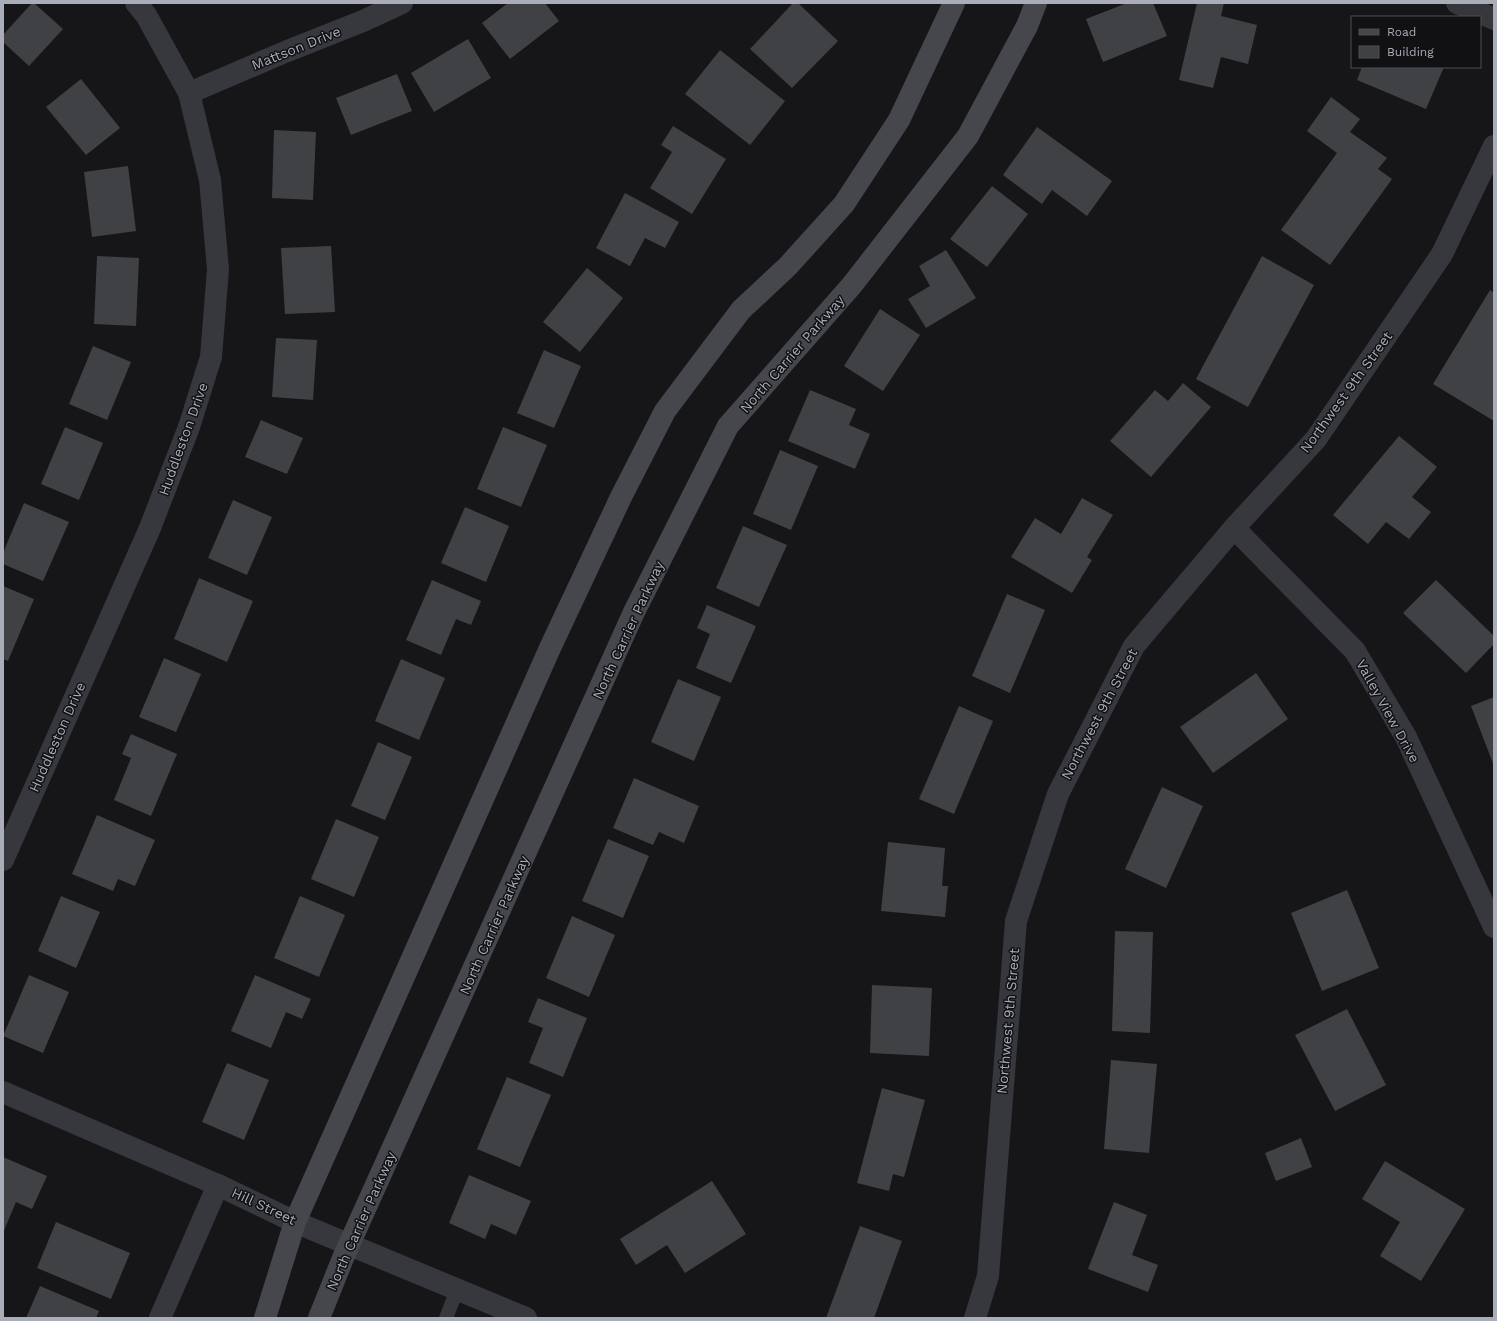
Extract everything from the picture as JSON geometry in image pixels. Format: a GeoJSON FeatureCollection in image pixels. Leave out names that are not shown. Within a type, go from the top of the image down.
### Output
{"type":"FeatureCollection","features":[{"type":"Feature","properties":{"kind":"main road"},"geometry":{"type":"LineString","coordinates":[[265,1318],[295,1222],[550,648],[621,497],[665,411],[741,310],[788,266],[844,204],[899,120],[954,3]]}},
{"type":"Feature","properties":{"kind":"main road","name":"North Carrier Parkway"},"geometry":{"type":"LineString","coordinates":[[319,1318],[343,1258],[634,612],[728,426],[852,285],[968,136],[1027,26],[1036,3]]}},
{"type":"Feature","properties":{"kind":"street","name":"Huddleston Drive"},"geometry":{"type":"LineString","coordinates":[[3,860],[150,528],[189,427],[211,357],[218,269],[210,180],[189,93],[146,15],[136,3]]}},
{"type":"Feature","properties":{"kind":"street","name":"Mattson Drive"},"geometry":{"type":"LineString","coordinates":[[189,93],[284,52],[363,21],[402,3]]}},
{"type":"Feature","properties":{"kind":"street"},"geometry":{"type":"LineString","coordinates":[[1457,3],[1494,19]]}},
{"type":"Feature","properties":{"kind":"street","name":"Northwest 9th Street"},"geometry":{"type":"LineString","coordinates":[[975,1318],[988,1276],[1016,921],[1058,794],[1134,646],[1234,528],[1316,438],[1442,254],[1494,146]]}},
{"type":"Feature","properties":{"kind":"street","name":"Valley View Drive"},"geometry":{"type":"LineString","coordinates":[[1234,528],[1355,651],[1406,737],[1494,927]]}},
{"type":"Feature","properties":{"kind":"street","name":"Hill Street"},"geometry":{"type":"LineString","coordinates":[[3,1092],[218,1185],[295,1222],[526,1318]]}},
{"type":"Feature","properties":{"kind":"street"},"geometry":{"type":"LineString","coordinates":[[160,1318],[218,1185]]}},
{"type":"Feature","properties":{"kind":"lane"},"geometry":{"type":"LineString","coordinates":[[446,1318],[457,1290]]}},
{"type":"Feature","properties":{"kind":"building"},"geometry":{"type":"Polygon","coordinates":[[[32,3],[34,3],[63,29],[29,66],[3,42],[3,35],[32,3]]]}},
{"type":"Feature","properties":{"kind":"building"},"geometry":{"type":"Polygon","coordinates":[[[508,3],[545,3],[559,21],[510,59],[482,23],[508,3]]]}},
{"type":"Feature","properties":{"kind":"building"},"geometry":{"type":"Polygon","coordinates":[[[793,3],[798,3],[838,41],[792,88],[750,49],[793,3]]]}},
{"type":"Feature","properties":{"kind":"building"},"geometry":{"type":"Polygon","coordinates":[[[1127,3],[1153,3],[1167,36],[1103,62],[1086,19],[1127,3]]]}},
{"type":"Feature","properties":{"kind":"building"},"geometry":{"type":"Polygon","coordinates":[[[1197,3],[1224,3],[1221,16],[1257,25],[1248,64],[1221,57],[1213,88],[1179,80],[1197,3]]]}},
{"type":"Feature","properties":{"kind":"building"},"geometry":{"type":"Polygon","coordinates":[[[468,39],[491,78],[434,112],[411,73],[468,39]]]}},
{"type":"Feature","properties":{"kind":"building"},"geometry":{"type":"Polygon","coordinates":[[[720,50],[785,101],[750,145],[685,94],[720,50]]]}},
{"type":"Feature","properties":{"kind":"building"},"geometry":{"type":"Polygon","coordinates":[[[1362,68],[1444,68],[1426,109],[1357,80],[1362,68]]]}},
{"type":"Feature","properties":{"kind":"building"},"geometry":{"type":"Polygon","coordinates":[[[397,74],[412,111],[351,135],[336,98],[397,74]]]}},
{"type":"Feature","properties":{"kind":"building"},"geometry":{"type":"Polygon","coordinates":[[[81,79],[120,128],[86,155],[46,107],[81,79]]]}},
{"type":"Feature","properties":{"kind":"building"},"geometry":{"type":"Polygon","coordinates":[[[1331,97],[1360,119],[1350,132],[1387,158],[1378,169],[1392,179],[1330,265],[1281,230],[1337,153],[1307,131],[1331,97]]]}},
{"type":"Feature","properties":{"kind":"building"},"geometry":{"type":"Polygon","coordinates":[[[673,126],[726,159],[692,214],[650,188],[672,152],[661,145],[673,126]]]}},
{"type":"Feature","properties":{"kind":"building"},"geometry":{"type":"Polygon","coordinates":[[[1037,127],[1112,181],[1087,216],[1052,190],[1042,204],[1003,175],[1037,127]]]}},
{"type":"Feature","properties":{"kind":"building"},"geometry":{"type":"Polygon","coordinates":[[[274,130],[316,132],[313,200],[272,198],[274,130]]]}},
{"type":"Feature","properties":{"kind":"building"},"geometry":{"type":"Polygon","coordinates":[[[128,166],[136,231],[92,237],[84,172],[128,166]]]}},
{"type":"Feature","properties":{"kind":"building"},"geometry":{"type":"Polygon","coordinates":[[[992,186],[1028,214],[987,267],[950,239],[992,186]]]}},
{"type":"Feature","properties":{"kind":"building"},"geometry":{"type":"Polygon","coordinates":[[[625,193],[679,222],[665,248],[645,238],[630,266],[596,248],[625,193]]]}},
{"type":"Feature","properties":{"kind":"building"},"geometry":{"type":"Polygon","coordinates":[[[331,246],[335,312],[285,314],[281,248],[331,246]]]}},
{"type":"Feature","properties":{"kind":"building"},"geometry":{"type":"Polygon","coordinates":[[[946,250],[976,298],[926,328],[908,299],[930,286],[919,266],[946,250]]]}},
{"type":"Feature","properties":{"kind":"building"},"geometry":{"type":"Polygon","coordinates":[[[97,256],[139,258],[136,326],[94,324],[97,256]]]}},
{"type":"Feature","properties":{"kind":"building"},"geometry":{"type":"Polygon","coordinates":[[[1262,256],[1314,285],[1248,407],[1196,379],[1262,256]]]}},
{"type":"Feature","properties":{"kind":"building"},"geometry":{"type":"Polygon","coordinates":[[[587,268],[623,298],[580,352],[543,322],[587,268]]]}},
{"type":"Feature","properties":{"kind":"building"},"geometry":{"type":"Polygon","coordinates":[[[1490,290],[1494,293],[1494,421],[1433,384],[1490,290]]]}},
{"type":"Feature","properties":{"kind":"building"},"geometry":{"type":"Polygon","coordinates":[[[880,309],[920,335],[883,391],[844,366],[880,309]]]}},
{"type":"Feature","properties":{"kind":"building"},"geometry":{"type":"Polygon","coordinates":[[[276,338],[317,340],[313,400],[272,397],[276,338]]]}},
{"type":"Feature","properties":{"kind":"building"},"geometry":{"type":"Polygon","coordinates":[[[93,346],[131,362],[107,420],[69,404],[93,346]]]}},
{"type":"Feature","properties":{"kind":"building"},"geometry":{"type":"Polygon","coordinates":[[[544,350],[581,366],[554,428],[517,413],[544,350]]]}},
{"type":"Feature","properties":{"kind":"building"},"geometry":{"type":"Polygon","coordinates":[[[1183,383],[1211,407],[1151,477],[1110,441],[1155,390],[1168,401],[1183,383]]]}},
{"type":"Feature","properties":{"kind":"building"},"geometry":{"type":"Polygon","coordinates":[[[810,390],[856,409],[849,425],[870,434],[855,469],[788,441],[810,390]]]}},
{"type":"Feature","properties":{"kind":"building"},"geometry":{"type":"Polygon","coordinates":[[[261,420],[303,438],[287,474],[245,457],[261,420]]]}},
{"type":"Feature","properties":{"kind":"building"},"geometry":{"type":"Polygon","coordinates":[[[65,427],[103,443],[79,500],[41,484],[65,427]]]}},
{"type":"Feature","properties":{"kind":"building"},"geometry":{"type":"Polygon","coordinates":[[[503,427],[547,445],[521,507],[477,489],[503,427]]]}},
{"type":"Feature","properties":{"kind":"building"},"geometry":{"type":"Polygon","coordinates":[[[1399,436],[1437,467],[1412,497],[1431,512],[1409,539],[1386,522],[1368,544],[1333,515],[1399,436]]]}},
{"type":"Feature","properties":{"kind":"building"},"geometry":{"type":"Polygon","coordinates":[[[780,450],[818,466],[791,530],[753,514],[780,450]]]}},
{"type":"Feature","properties":{"kind":"building"},"geometry":{"type":"Polygon","coordinates":[[[1082,498],[1113,515],[1087,557],[1092,560],[1072,593],[1011,557],[1035,518],[1061,534],[1082,498]]]}},
{"type":"Feature","properties":{"kind":"building"},"geometry":{"type":"Polygon","coordinates":[[[233,500],[272,517],[247,575],[208,558],[233,500]]]}},
{"type":"Feature","properties":{"kind":"building"},"geometry":{"type":"Polygon","coordinates":[[[24,503],[69,522],[43,581],[3,564],[3,553],[24,503]]]}},
{"type":"Feature","properties":{"kind":"building"},"geometry":{"type":"Polygon","coordinates":[[[465,507],[509,526],[486,582],[441,563],[465,507]]]}},
{"type":"Feature","properties":{"kind":"building"},"geometry":{"type":"Polygon","coordinates":[[[743,526],[787,545],[759,607],[716,588],[743,526]]]}},
{"type":"Feature","properties":{"kind":"building"},"geometry":{"type":"Polygon","coordinates":[[[199,578],[253,601],[227,662],[174,639],[199,578]]]}},
{"type":"Feature","properties":{"kind":"building"},"geometry":{"type":"Polygon","coordinates":[[[432,580],[481,601],[471,625],[456,619],[441,655],[406,640],[432,580]]]}},
{"type":"Feature","properties":{"kind":"building"},"geometry":{"type":"Polygon","coordinates":[[[1436,580],[1494,636],[1494,644],[1466,673],[1403,613],[1436,580]]]}},
{"type":"Feature","properties":{"kind":"building"},"geometry":{"type":"Polygon","coordinates":[[[3,586],[34,599],[8,661],[3,659],[3,586]]]}},
{"type":"Feature","properties":{"kind":"building"},"geometry":{"type":"Polygon","coordinates":[[[1007,594],[1045,610],[1010,693],[972,676],[1007,594]]]}},
{"type":"Feature","properties":{"kind":"building"},"geometry":{"type":"Polygon","coordinates":[[[707,605],[756,626],[731,683],[696,668],[710,634],[697,628],[707,605]]]}},
{"type":"Feature","properties":{"kind":"building"},"geometry":{"type":"Polygon","coordinates":[[[164,658],[201,674],[176,732],[139,717],[164,658]]]}},
{"type":"Feature","properties":{"kind":"building"},"geometry":{"type":"Polygon","coordinates":[[[401,659],[445,678],[419,740],[375,721],[401,659]]]}},
{"type":"Feature","properties":{"kind":"building"},"geometry":{"type":"Polygon","coordinates":[[[1256,673],[1288,719],[1213,773],[1180,727],[1256,673]]]}},
{"type":"Feature","properties":{"kind":"building"},"geometry":{"type":"Polygon","coordinates":[[[678,679],[721,697],[694,761],[651,742],[678,679]]]}},
{"type":"Feature","properties":{"kind":"building"},"geometry":{"type":"Polygon","coordinates":[[[1494,697],[1494,766],[1471,706],[1494,697]]]}},
{"type":"Feature","properties":{"kind":"building"},"geometry":{"type":"Polygon","coordinates":[[[959,706],[993,721],[954,814],[919,799],[959,706]]]}},
{"type":"Feature","properties":{"kind":"building"},"geometry":{"type":"Polygon","coordinates":[[[131,734],[177,754],[151,816],[114,800],[131,758],[122,754],[131,734]]]}},
{"type":"Feature","properties":{"kind":"building"},"geometry":{"type":"Polygon","coordinates":[[[378,742],[412,757],[385,820],[351,806],[378,742]]]}},
{"type":"Feature","properties":{"kind":"building"},"geometry":{"type":"Polygon","coordinates":[[[634,778],[699,806],[684,843],[659,832],[653,845],[613,828],[634,778]]]}},
{"type":"Feature","properties":{"kind":"building"},"geometry":{"type":"Polygon","coordinates":[[[1162,787],[1203,806],[1166,888],[1125,869],[1162,787]]]}},
{"type":"Feature","properties":{"kind":"building"},"geometry":{"type":"Polygon","coordinates":[[[97,815],[155,840],[135,886],[118,879],[113,891],[72,874],[97,815]]]}},
{"type":"Feature","properties":{"kind":"building"},"geometry":{"type":"Polygon","coordinates":[[[336,819],[379,837],[354,897],[311,879],[336,819]]]}},
{"type":"Feature","properties":{"kind":"building"},"geometry":{"type":"Polygon","coordinates":[[[608,839],[649,856],[623,918],[582,901],[608,839]]]}},
{"type":"Feature","properties":{"kind":"building"},"geometry":{"type":"Polygon","coordinates":[[[888,842],[945,848],[942,886],[948,886],[945,917],[881,911],[888,842]]]}},
{"type":"Feature","properties":{"kind":"building"},"geometry":{"type":"Polygon","coordinates":[[[1347,890],[1379,968],[1322,991],[1291,913],[1347,890]]]}},
{"type":"Feature","properties":{"kind":"building"},"geometry":{"type":"Polygon","coordinates":[[[61,896],[100,912],[76,968],[38,951],[61,896]]]}},
{"type":"Feature","properties":{"kind":"building"},"geometry":{"type":"Polygon","coordinates":[[[300,896],[345,915],[319,977],[274,958],[300,896]]]}},
{"type":"Feature","properties":{"kind":"building"},"geometry":{"type":"Polygon","coordinates":[[[572,916],[615,935],[589,997],[546,978],[572,916]]]}},
{"type":"Feature","properties":{"kind":"building"},"geometry":{"type":"Polygon","coordinates":[[[1115,931],[1153,932],[1150,1033],[1112,1031],[1115,931]]]}},
{"type":"Feature","properties":{"kind":"building"},"geometry":{"type":"Polygon","coordinates":[[[29,975],[69,992],[43,1053],[3,1036],[29,975]]]}},
{"type":"Feature","properties":{"kind":"building"},"geometry":{"type":"Polygon","coordinates":[[[255,975],[311,999],[302,1019],[286,1012],[271,1048],[231,1031],[255,975]]]}},
{"type":"Feature","properties":{"kind":"building"},"geometry":{"type":"Polygon","coordinates":[[[872,985],[932,988],[929,1056],[870,1053],[872,985]]]}},
{"type":"Feature","properties":{"kind":"building"},"geometry":{"type":"Polygon","coordinates":[[[538,998],[587,1018],[563,1077],[529,1063],[543,1028],[528,1022],[538,998]]]}},
{"type":"Feature","properties":{"kind":"building"},"geometry":{"type":"Polygon","coordinates":[[[1347,1009],[1386,1085],[1335,1111],[1295,1035],[1347,1009]]]}},
{"type":"Feature","properties":{"kind":"building"},"geometry":{"type":"Polygon","coordinates":[[[1111,1060],[1157,1064],[1149,1153],[1104,1149],[1111,1060]]]}},
{"type":"Feature","properties":{"kind":"building"},"geometry":{"type":"Polygon","coordinates":[[[227,1063],[269,1080],[244,1140],[202,1122],[227,1063]]]}},
{"type":"Feature","properties":{"kind":"building"},"geometry":{"type":"Polygon","coordinates":[[[507,1077],[551,1095],[520,1167],[477,1149],[507,1077]]]}},
{"type":"Feature","properties":{"kind":"building"},"geometry":{"type":"Polygon","coordinates":[[[882,1088],[925,1100],[904,1177],[893,1174],[889,1191],[857,1183],[882,1088]]]}},
{"type":"Feature","properties":{"kind":"building"},"geometry":{"type":"Polygon","coordinates":[[[1301,1138],[1312,1167],[1276,1181],[1265,1153],[1301,1138]]]}},
{"type":"Feature","properties":{"kind":"building"},"geometry":{"type":"Polygon","coordinates":[[[3,1157],[47,1176],[32,1209],[16,1202],[3,1233],[3,1157]]]}},
{"type":"Feature","properties":{"kind":"building"},"geometry":{"type":"Polygon","coordinates":[[[1385,1161],[1465,1209],[1421,1281],[1380,1256],[1400,1222],[1362,1199],[1385,1161]]]}},
{"type":"Feature","properties":{"kind":"building"},"geometry":{"type":"Polygon","coordinates":[[[469,1175],[531,1201],[516,1235],[491,1224],[485,1239],[449,1223],[469,1175]]]}},
{"type":"Feature","properties":{"kind":"building"},"geometry":{"type":"Polygon","coordinates":[[[712,1181],[746,1234],[685,1273],[667,1245],[636,1265],[620,1239],[712,1181]]]}},
{"type":"Feature","properties":{"kind":"building"},"geometry":{"type":"Polygon","coordinates":[[[1114,1202],[1147,1215],[1132,1255],[1158,1265],[1148,1292],[1088,1269],[1114,1202]]]}},
{"type":"Feature","properties":{"kind":"building"},"geometry":{"type":"Polygon","coordinates":[[[56,1222],[130,1253],[111,1299],[37,1268],[56,1222]]]}},
{"type":"Feature","properties":{"kind":"building"},"geometry":{"type":"Polygon","coordinates":[[[860,1226],[902,1241],[874,1318],[826,1318],[860,1226]]]}},
{"type":"Feature","properties":{"kind":"building"},"geometry":{"type":"Polygon","coordinates":[[[40,1286],[99,1311],[96,1318],[26,1318],[40,1286]]]}}]}
